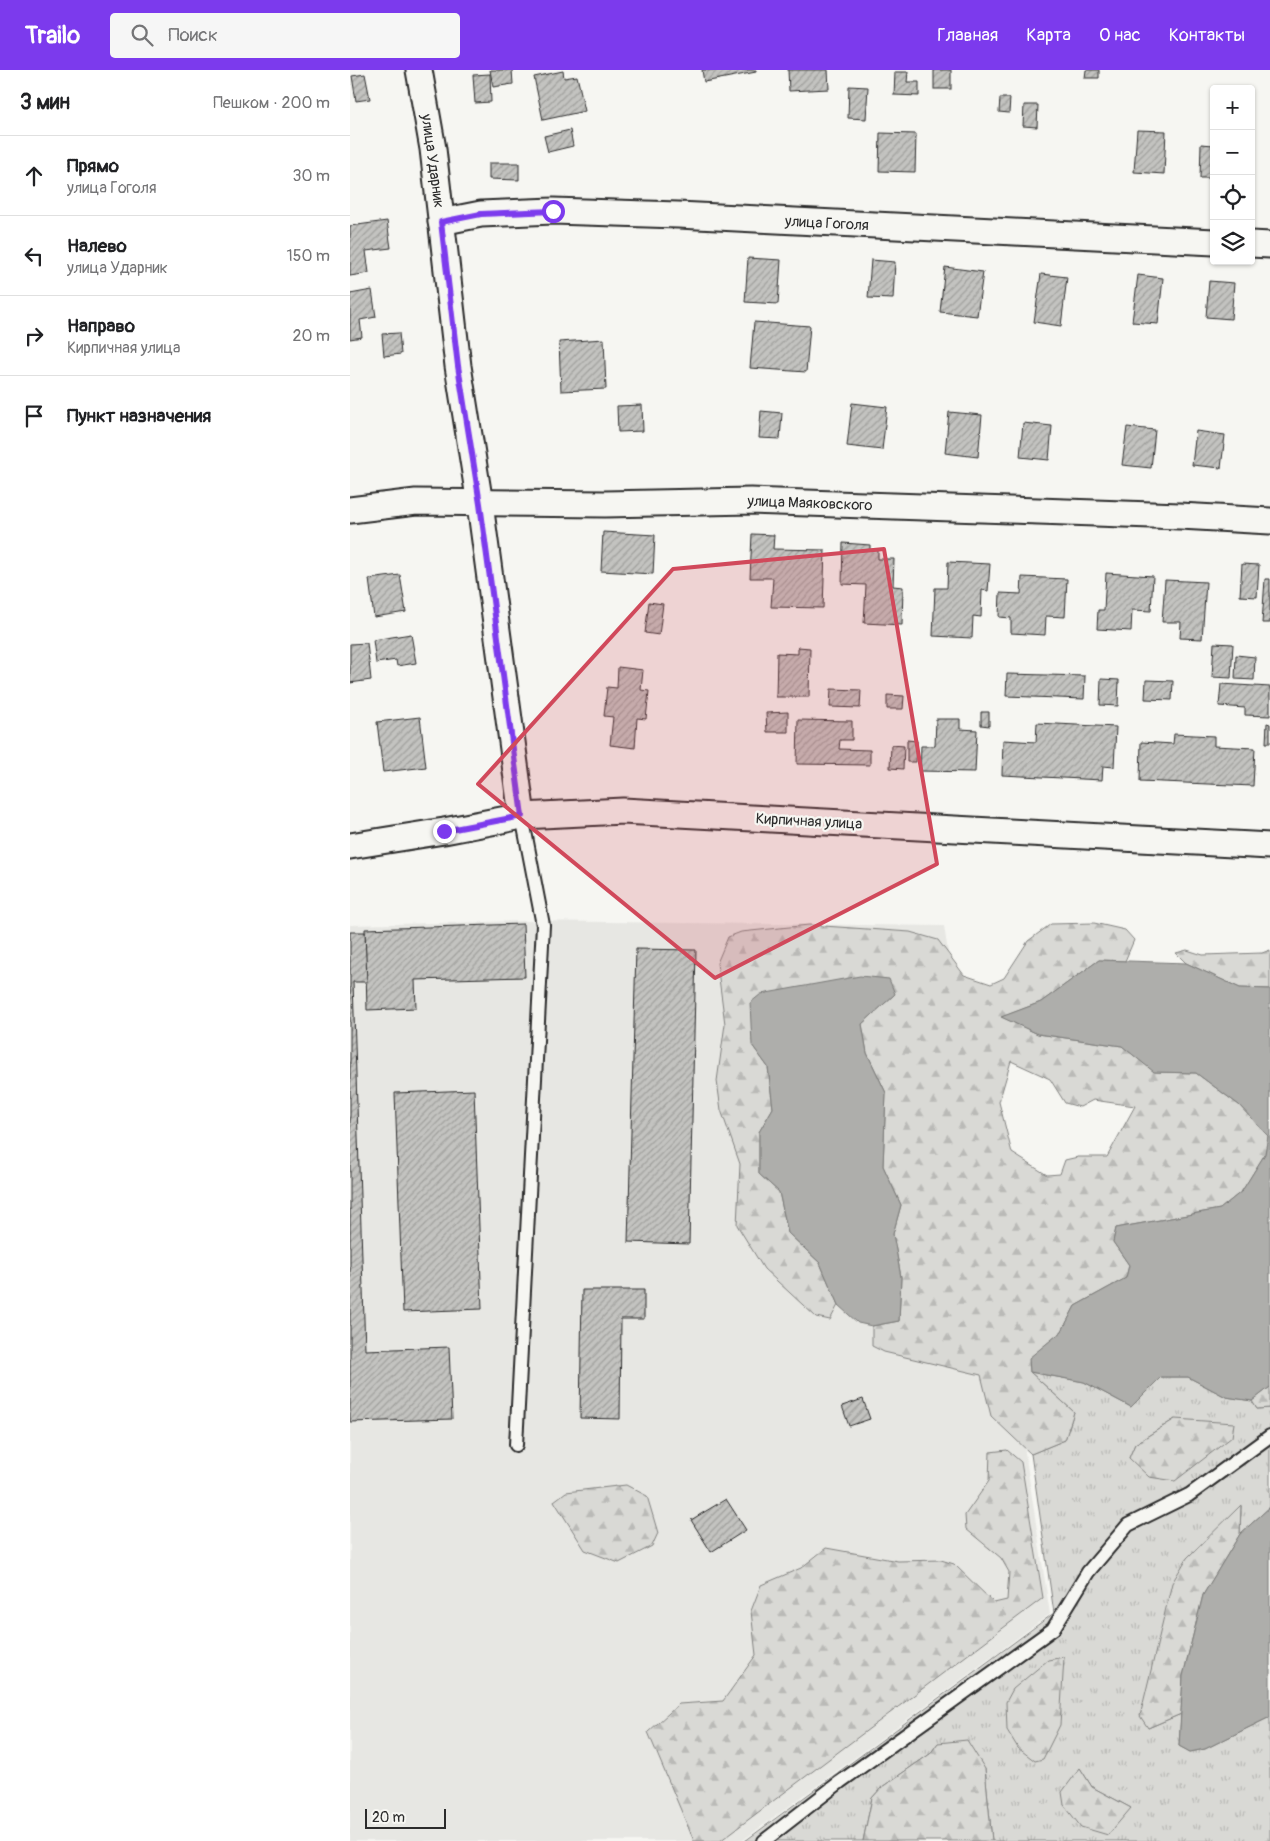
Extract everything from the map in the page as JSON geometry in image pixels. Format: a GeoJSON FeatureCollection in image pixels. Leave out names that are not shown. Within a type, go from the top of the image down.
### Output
{"type":"FeatureCollection","features":[{"type":"Feature","properties":{"kind":"street","name":"улица Ударник"},"geometry":{"type":"LineString","coordinates":[[419,70],[433,149],[458,366],[480,504],[522,816]]}},
{"type":"Feature","properties":{"kind":"street","name":"улица Гоголя"},"geometry":{"type":"LineString","coordinates":[[441,222],[481,214],[553,211],[678,215],[1210,242]]}},
{"type":"Feature","properties":{"kind":"street"},"geometry":{"type":"LineString","coordinates":[[1255,244],[1270,245]]}},
{"type":"Feature","properties":{"kind":"street","name":"улица Маяковского"},"geometry":{"type":"LineString","coordinates":[[350,510],[416,502],[605,504],[751,501],[1180,516],[1270,521]]}},
{"type":"Feature","properties":{"kind":"street","name":"Кирпичная улица"},"geometry":{"type":"LineString","coordinates":[[350,846],[522,816],[623,811],[1270,846]]}},
{"type":"Feature","properties":{"kind":"lane"},"geometry":{"type":"LineString","coordinates":[[516,1445],[543,925],[522,816]]}},
{"type":"Feature","properties":{"kind":"lane"},"geometry":{"type":"LineString","coordinates":[[764,1841],[840,1782],[1053,1629],[1088,1572],[1128,1525],[1189,1495],[1270,1436]]}},
{"type":"Feature","properties":{"kind":"highlighted area"},"geometry":{"type":"Polygon","coordinates":[[[884,549],[937,864],[715,978],[478,784],[673,569],[884,549]]]}},
{"type":"Feature","properties":{"kind":"shaded area"},"geometry":{"type":"Polygon","coordinates":[[[524,921],[944,926],[1050,1614],[742,1841],[350,1841],[350,925],[524,921]]]}},
{"type":"Feature","properties":{"kind":"shaded area"},"geometry":{"type":"Polygon","coordinates":[[[1099,960],[1186,963],[1240,988],[1270,989],[1270,1387],[1252,1401],[1226,1397],[1188,1377],[1161,1377],[1131,1407],[1084,1382],[1030,1372],[1029,1358],[1062,1331],[1075,1306],[1126,1278],[1129,1265],[1113,1242],[1116,1228],[1220,1209],[1242,1191],[1265,1154],[1268,1136],[1239,1105],[1196,1073],[1154,1072],[1122,1046],[1038,1034],[1001,1017],[1041,1002],[1099,960]]]}},
{"type":"Feature","properties":{"kind":"shaded area"},"geometry":{"type":"Polygon","coordinates":[[[860,976],[889,979],[895,994],[862,1024],[867,1053],[886,1093],[883,1166],[901,1205],[893,1234],[901,1277],[899,1321],[872,1326],[858,1323],[838,1305],[820,1263],[788,1233],[779,1192],[759,1174],[759,1132],[773,1108],[768,1067],[752,1045],[750,1003],[761,994],[860,976]]]}},
{"type":"Feature","properties":{"kind":"shaded area"},"geometry":{"type":"Polygon","coordinates":[[[1270,1507],[1270,1717],[1205,1749],[1190,1752],[1179,1746],[1183,1676],[1203,1595],[1240,1534],[1270,1507]]]}},
{"type":"Feature","properties":{"kind":"green space"},"geometry":{"type":"Polygon","coordinates":[[[1094,923],[1125,930],[1134,940],[1125,961],[1099,960],[1041,1002],[1002,1017],[1038,1034],[1122,1046],[1155,1072],[1196,1073],[1239,1105],[1268,1136],[1265,1154],[1242,1191],[1220,1209],[1116,1228],[1113,1242],[1129,1265],[1126,1278],[1075,1306],[1062,1331],[1030,1358],[1030,1372],[1074,1412],[1065,1440],[1031,1454],[991,1416],[981,1375],[884,1352],[872,1346],[872,1326],[899,1321],[901,1277],[893,1234],[901,1205],[883,1166],[886,1093],[867,1053],[862,1024],[895,994],[752,1045],[768,1067],[773,1108],[759,1132],[759,1174],[779,1192],[788,1233],[820,1263],[838,1305],[830,1320],[816,1317],[764,1269],[737,1225],[740,1164],[721,1110],[717,1081],[725,1024],[717,963],[728,937],[741,932],[809,925],[910,932],[938,940],[964,975],[991,984],[1004,978],[1028,941],[1051,924],[1094,923]],[[1011,1061],[999,1102],[1012,1153],[1047,1175],[1060,1174],[1065,1160],[1078,1157],[1107,1157],[1135,1106],[1093,1100],[1080,1107],[1065,1103],[1050,1079],[1011,1061]]]}},
{"type":"Feature","properties":{"kind":"green space"},"geometry":{"type":"Polygon","coordinates":[[[1187,950],[1203,955],[1262,953],[1270,950],[1270,989],[1240,988],[1186,963],[1176,953],[1187,950]]]}},
{"type":"Feature","properties":{"kind":"green space"},"geometry":{"type":"Polygon","coordinates":[[[1030,1372],[1084,1382],[1131,1407],[1161,1377],[1188,1377],[1226,1397],[1252,1401],[1257,1409],[1270,1408],[1270,1507],[1240,1534],[1241,1506],[1148,1728],[1181,1714],[1179,1746],[1190,1752],[1205,1749],[1270,1717],[1270,1841],[992,1841],[985,1769],[938,1743],[930,1754],[882,1787],[872,1798],[863,1841],[745,1841],[1054,1613],[1031,1454],[1065,1440],[1074,1412],[1030,1372]],[[1175,1419],[1135,1444],[1129,1458],[1175,1419]],[[1080,1768],[1064,1805],[1131,1808],[1092,1787],[1080,1768]]]}},
{"type":"Feature","properties":{"kind":"green space"},"geometry":{"type":"Polygon","coordinates":[[[1270,1387],[1270,1408],[1257,1409],[1252,1401],[1270,1387]]]}},
{"type":"Feature","properties":{"kind":"green space"},"geometry":{"type":"Polygon","coordinates":[[[1175,1419],[1234,1423],[1232,1437],[1175,1481],[1149,1477],[1129,1458],[1135,1444],[1175,1419]]]}},
{"type":"Feature","properties":{"kind":"green space"},"geometry":{"type":"Polygon","coordinates":[[[1007,1450],[1021,1462],[1043,1598],[720,1841],[694,1841],[648,1732],[679,1704],[723,1701],[756,1655],[751,1611],[761,1585],[801,1568],[826,1548],[898,1561],[941,1560],[954,1564],[994,1603],[1007,1600],[1009,1572],[1001,1558],[966,1529],[965,1515],[989,1481],[990,1452],[1007,1450]]]}},
{"type":"Feature","properties":{"kind":"green space"},"geometry":{"type":"Polygon","coordinates":[[[626,1485],[647,1496],[658,1533],[652,1546],[619,1563],[585,1550],[554,1501],[566,1492],[626,1485]]]}},
{"type":"Feature","properties":{"kind":"green space"},"geometry":{"type":"Polygon","coordinates":[[[1241,1505],[1240,1534],[1203,1595],[1183,1676],[1181,1714],[1148,1728],[1140,1716],[1172,1583],[1187,1558],[1241,1505]]]}},
{"type":"Feature","properties":{"kind":"green space"},"geometry":{"type":"Polygon","coordinates":[[[1064,1657],[1060,1725],[1043,1759],[1035,1761],[1018,1748],[1007,1730],[1006,1702],[1013,1689],[1048,1660],[1064,1657]]]}},
{"type":"Feature","properties":{"kind":"green space"},"geometry":{"type":"Polygon","coordinates":[[[967,1740],[985,1769],[992,1841],[863,1841],[872,1798],[882,1787],[930,1754],[938,1743],[967,1740]]]}},
{"type":"Feature","properties":{"kind":"green space"},"geometry":{"type":"Polygon","coordinates":[[[1080,1768],[1092,1787],[1131,1808],[1108,1835],[1081,1827],[1064,1805],[1062,1792],[1080,1768]]]}},
{"type":"Feature","properties":{"kind":"building"},"geometry":{"type":"Polygon","coordinates":[[[490,70],[512,70],[513,84],[493,87],[490,70]]]}},
{"type":"Feature","properties":{"kind":"building"},"geometry":{"type":"Polygon","coordinates":[[[702,70],[756,70],[756,72],[704,82],[702,70]]]}},
{"type":"Feature","properties":{"kind":"building"},"geometry":{"type":"Polygon","coordinates":[[[788,70],[828,70],[829,89],[789,91],[788,70]]]}},
{"type":"Feature","properties":{"kind":"building"},"geometry":{"type":"Polygon","coordinates":[[[934,70],[951,70],[951,89],[934,89],[934,70]]]}},
{"type":"Feature","properties":{"kind":"building"},"geometry":{"type":"Polygon","coordinates":[[[1086,70],[1099,70],[1099,78],[1085,78],[1086,70]]]}},
{"type":"Feature","properties":{"kind":"building"},"geometry":{"type":"Polygon","coordinates":[[[563,71],[564,78],[577,76],[585,111],[543,120],[534,77],[563,71]]]}},
{"type":"Feature","properties":{"kind":"building"},"geometry":{"type":"Polygon","coordinates":[[[895,72],[908,72],[907,82],[919,82],[919,96],[894,95],[895,72]]]}},
{"type":"Feature","properties":{"kind":"building"},"geometry":{"type":"Polygon","coordinates":[[[365,74],[370,99],[356,101],[352,76],[365,74]]]}},
{"type":"Feature","properties":{"kind":"building"},"geometry":{"type":"Polygon","coordinates":[[[490,74],[491,102],[475,103],[473,75],[490,74]]]}},
{"type":"Feature","properties":{"kind":"building"},"geometry":{"type":"Polygon","coordinates":[[[849,86],[868,87],[866,119],[848,118],[849,86]]]}},
{"type":"Feature","properties":{"kind":"building"},"geometry":{"type":"Polygon","coordinates":[[[1000,98],[1010,98],[1009,113],[999,112],[1000,98]]]}},
{"type":"Feature","properties":{"kind":"building"},"geometry":{"type":"Polygon","coordinates":[[[1024,105],[1038,105],[1037,127],[1023,126],[1024,105]]]}},
{"type":"Feature","properties":{"kind":"building"},"geometry":{"type":"Polygon","coordinates":[[[570,130],[573,146],[548,152],[544,136],[570,130]]]}},
{"type":"Feature","properties":{"kind":"building"},"geometry":{"type":"Polygon","coordinates":[[[1137,130],[1166,131],[1164,174],[1134,172],[1137,130]]]}},
{"type":"Feature","properties":{"kind":"building"},"geometry":{"type":"Polygon","coordinates":[[[880,133],[916,134],[915,172],[879,171],[880,133]]]}},
{"type":"Feature","properties":{"kind":"building"},"geometry":{"type":"Polygon","coordinates":[[[1201,144],[1210,145],[1210,178],[1200,178],[1201,144]]]}},
{"type":"Feature","properties":{"kind":"building"},"geometry":{"type":"Polygon","coordinates":[[[489,163],[519,163],[519,180],[489,179],[489,163]]]}},
{"type":"Feature","properties":{"kind":"building"},"geometry":{"type":"Polygon","coordinates":[[[387,221],[391,248],[366,251],[369,273],[350,276],[350,226],[387,221]]]}},
{"type":"Feature","properties":{"kind":"building"},"geometry":{"type":"Polygon","coordinates":[[[748,258],[781,260],[778,304],[745,302],[748,258]]]}},
{"type":"Feature","properties":{"kind":"building"},"geometry":{"type":"Polygon","coordinates":[[[871,260],[895,262],[893,299],[868,298],[871,260]]]}},
{"type":"Feature","properties":{"kind":"building"},"geometry":{"type":"Polygon","coordinates":[[[945,267],[983,272],[977,316],[940,312],[945,267]]]}},
{"type":"Feature","properties":{"kind":"building"},"geometry":{"type":"Polygon","coordinates":[[[1041,274],[1067,277],[1061,326],[1034,322],[1041,274]]]}},
{"type":"Feature","properties":{"kind":"building"},"geometry":{"type":"Polygon","coordinates":[[[1138,275],[1163,278],[1158,324],[1132,322],[1138,275]]]}},
{"type":"Feature","properties":{"kind":"building"},"geometry":{"type":"Polygon","coordinates":[[[1209,281],[1234,283],[1231,319],[1206,317],[1209,281]]]}},
{"type":"Feature","properties":{"kind":"building"},"geometry":{"type":"Polygon","coordinates":[[[372,290],[376,317],[360,320],[362,337],[350,339],[350,294],[372,290]]]}},
{"type":"Feature","properties":{"kind":"building"},"geometry":{"type":"Polygon","coordinates":[[[754,322],[810,326],[806,372],[750,368],[754,322]]]}},
{"type":"Feature","properties":{"kind":"building"},"geometry":{"type":"Polygon","coordinates":[[[399,333],[401,354],[384,356],[382,334],[399,333]]]}},
{"type":"Feature","properties":{"kind":"building"},"geometry":{"type":"Polygon","coordinates":[[[604,339],[606,389],[561,391],[559,342],[604,339]]]}},
{"type":"Feature","properties":{"kind":"building"},"geometry":{"type":"Polygon","coordinates":[[[852,403],[887,407],[882,450],[847,446],[852,403]]]}},
{"type":"Feature","properties":{"kind":"building"},"geometry":{"type":"Polygon","coordinates":[[[642,405],[643,431],[618,432],[617,406],[642,405]]]}},
{"type":"Feature","properties":{"kind":"building"},"geometry":{"type":"Polygon","coordinates":[[[761,411],[782,413],[780,439],[759,438],[761,411]]]}},
{"type":"Feature","properties":{"kind":"building"},"geometry":{"type":"Polygon","coordinates":[[[949,412],[982,415],[978,457],[945,453],[949,412]]]}},
{"type":"Feature","properties":{"kind":"building"},"geometry":{"type":"Polygon","coordinates":[[[1023,423],[1052,426],[1049,460],[1020,457],[1023,423]]]}},
{"type":"Feature","properties":{"kind":"building"},"geometry":{"type":"Polygon","coordinates":[[[1127,427],[1155,430],[1151,468],[1122,465],[1127,427]]]}},
{"type":"Feature","properties":{"kind":"building"},"geometry":{"type":"Polygon","coordinates":[[[1196,431],[1225,435],[1221,468],[1192,465],[1196,431]]]}},
{"type":"Feature","properties":{"kind":"building"},"geometry":{"type":"Polygon","coordinates":[[[603,532],[655,535],[653,574],[601,571],[603,532]]]}},
{"type":"Feature","properties":{"kind":"building"},"geometry":{"type":"Polygon","coordinates":[[[752,534],[774,535],[773,549],[825,550],[823,608],[771,607],[773,578],[750,578],[752,534]]]}},
{"type":"Feature","properties":{"kind":"building"},"geometry":{"type":"Polygon","coordinates":[[[843,543],[870,545],[870,550],[878,550],[878,559],[894,559],[893,586],[903,587],[902,625],[864,623],[866,585],[842,584],[843,543]]]}},
{"type":"Feature","properties":{"kind":"building"},"geometry":{"type":"Polygon","coordinates":[[[948,562],[990,564],[988,591],[982,590],[981,617],[973,616],[972,638],[933,636],[935,588],[947,588],[948,562]]]}},
{"type":"Feature","properties":{"kind":"building"},"geometry":{"type":"Polygon","coordinates":[[[1242,564],[1259,565],[1257,597],[1240,596],[1242,564]]]}},
{"type":"Feature","properties":{"kind":"building"},"geometry":{"type":"Polygon","coordinates":[[[1106,573],[1153,576],[1151,611],[1132,610],[1131,631],[1097,629],[1098,610],[1104,610],[1106,573]]]}},
{"type":"Feature","properties":{"kind":"building"},"geometry":{"type":"Polygon","coordinates":[[[400,575],[406,612],[374,617],[369,579],[400,575]]]}},
{"type":"Feature","properties":{"kind":"building"},"geometry":{"type":"Polygon","coordinates":[[[1022,577],[1067,579],[1065,617],[1046,616],[1045,635],[1011,633],[1011,618],[999,617],[1000,593],[1021,594],[1022,577]]]}},
{"type":"Feature","properties":{"kind":"building"},"geometry":{"type":"Polygon","coordinates":[[[1265,579],[1270,579],[1270,623],[1262,623],[1265,579]]]}},
{"type":"Feature","properties":{"kind":"building"},"geometry":{"type":"Polygon","coordinates":[[[1165,580],[1206,582],[1202,639],[1180,638],[1181,622],[1162,622],[1165,580]]]}},
{"type":"Feature","properties":{"kind":"building"},"geometry":{"type":"Polygon","coordinates":[[[649,602],[663,604],[659,635],[645,633],[649,602]]]}},
{"type":"Feature","properties":{"kind":"building"},"geometry":{"type":"Polygon","coordinates":[[[411,634],[416,663],[397,666],[396,660],[376,663],[373,640],[411,634]]]}},
{"type":"Feature","properties":{"kind":"building"},"geometry":{"type":"Polygon","coordinates":[[[367,643],[371,680],[350,683],[350,644],[367,643]]]}},
{"type":"Feature","properties":{"kind":"building"},"geometry":{"type":"Polygon","coordinates":[[[1214,643],[1233,644],[1231,678],[1212,677],[1214,643]]]}},
{"type":"Feature","properties":{"kind":"building"},"geometry":{"type":"Polygon","coordinates":[[[798,647],[810,648],[809,697],[776,697],[777,653],[798,654],[798,647]]]}},
{"type":"Feature","properties":{"kind":"building"},"geometry":{"type":"Polygon","coordinates":[[[1236,655],[1255,657],[1254,680],[1235,679],[1236,655]]]}},
{"type":"Feature","properties":{"kind":"building"},"geometry":{"type":"Polygon","coordinates":[[[618,667],[643,670],[641,690],[649,691],[646,719],[637,718],[635,748],[610,745],[613,717],[604,716],[607,687],[617,688],[618,667]]]}},
{"type":"Feature","properties":{"kind":"building"},"geometry":{"type":"Polygon","coordinates":[[[1007,674],[1085,676],[1084,699],[1006,696],[1007,674]]]}},
{"type":"Feature","properties":{"kind":"building"},"geometry":{"type":"Polygon","coordinates":[[[1101,679],[1119,680],[1118,706],[1100,705],[1101,679]]]}},
{"type":"Feature","properties":{"kind":"building"},"geometry":{"type":"Polygon","coordinates":[[[1146,680],[1173,681],[1172,700],[1145,699],[1146,680]]]}},
{"type":"Feature","properties":{"kind":"building"},"geometry":{"type":"Polygon","coordinates":[[[1221,684],[1270,687],[1270,716],[1245,715],[1245,708],[1219,706],[1221,684]]]}},
{"type":"Feature","properties":{"kind":"building"},"geometry":{"type":"Polygon","coordinates":[[[831,689],[861,690],[860,708],[830,707],[831,689]]]}},
{"type":"Feature","properties":{"kind":"building"},"geometry":{"type":"Polygon","coordinates":[[[887,695],[904,696],[903,709],[887,709],[887,695]]]}},
{"type":"Feature","properties":{"kind":"building"},"geometry":{"type":"Polygon","coordinates":[[[788,712],[788,732],[767,732],[766,713],[788,712]]]}},
{"type":"Feature","properties":{"kind":"building"},"geometry":{"type":"Polygon","coordinates":[[[981,712],[989,712],[989,726],[981,725],[981,712]]]}},
{"type":"Feature","properties":{"kind":"building"},"geometry":{"type":"Polygon","coordinates":[[[420,717],[426,767],[383,772],[377,722],[420,717]]]}},
{"type":"Feature","properties":{"kind":"building"},"geometry":{"type":"Polygon","coordinates":[[[936,719],[960,719],[960,729],[977,730],[975,772],[920,771],[921,746],[935,746],[936,719]]]}},
{"type":"Feature","properties":{"kind":"building"},"geometry":{"type":"Polygon","coordinates":[[[798,720],[852,721],[852,740],[840,740],[839,749],[870,750],[870,765],[797,764],[798,720]]]}},
{"type":"Feature","properties":{"kind":"building"},"geometry":{"type":"Polygon","coordinates":[[[1037,723],[1116,727],[1114,767],[1103,766],[1102,780],[1002,775],[1003,740],[1036,742],[1037,723]]]}},
{"type":"Feature","properties":{"kind":"building"},"geometry":{"type":"Polygon","coordinates":[[[1267,723],[1270,724],[1270,743],[1266,743],[1267,723]]]}},
{"type":"Feature","properties":{"kind":"building"},"geometry":{"type":"Polygon","coordinates":[[[1174,734],[1214,736],[1214,746],[1255,748],[1253,786],[1140,781],[1141,742],[1173,744],[1174,734]]]}},
{"type":"Feature","properties":{"kind":"building"},"geometry":{"type":"Polygon","coordinates":[[[907,740],[917,741],[916,762],[907,762],[907,740]]]}},
{"type":"Feature","properties":{"kind":"building"},"geometry":{"type":"Polygon","coordinates":[[[891,745],[904,746],[903,769],[890,768],[891,745]]]}},
{"type":"Feature","properties":{"kind":"building"},"geometry":{"type":"Polygon","coordinates":[[[523,924],[525,977],[415,980],[416,1008],[367,1010],[365,929],[523,924]]]}},
{"type":"Feature","properties":{"kind":"building"},"geometry":{"type":"Polygon","coordinates":[[[350,932],[365,932],[367,982],[353,982],[365,1350],[449,1347],[452,1419],[350,1422],[350,932]]]}},
{"type":"Feature","properties":{"kind":"building"},"geometry":{"type":"Polygon","coordinates":[[[636,949],[696,950],[689,1244],[628,1242],[636,949]]]}},
{"type":"Feature","properties":{"kind":"building"},"geometry":{"type":"Polygon","coordinates":[[[474,1090],[482,1309],[403,1312],[395,1093],[474,1090]]]}},
{"type":"Feature","properties":{"kind":"building"},"geometry":{"type":"Polygon","coordinates":[[[582,1290],[644,1290],[644,1319],[621,1319],[620,1419],[580,1418],[582,1290]]]}},
{"type":"Feature","properties":{"kind":"building"},"geometry":{"type":"Polygon","coordinates":[[[863,1399],[870,1419],[849,1426],[842,1406],[863,1399]]]}},
{"type":"Feature","properties":{"kind":"building"},"geometry":{"type":"Polygon","coordinates":[[[726,1499],[746,1530],[711,1552],[691,1520],[726,1499]]]}},
{"type":"Feature","properties":{"kind":"route"},"geometry":{"type":"LineString","coordinates":[[444,831],[522,816],[480,504],[458,366],[441,222],[481,214],[553,211]]}}]}
